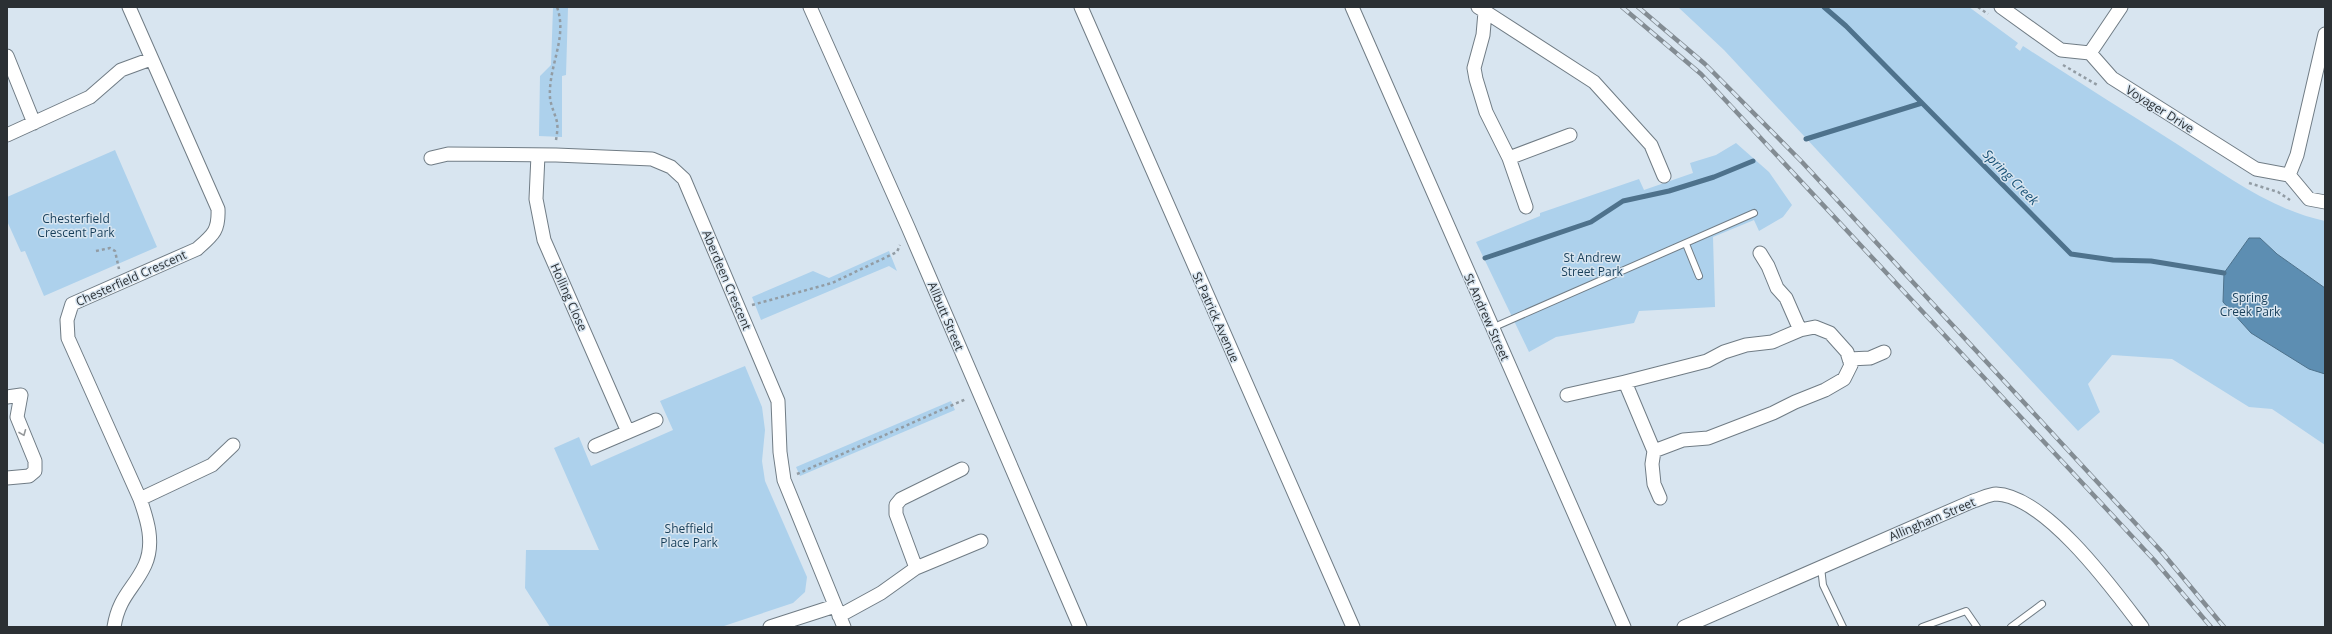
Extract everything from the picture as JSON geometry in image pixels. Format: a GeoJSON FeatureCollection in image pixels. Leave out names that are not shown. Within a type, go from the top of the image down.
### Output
{"type":"FeatureCollection","features":[{"type":"Feature","properties":{"kind":"street","name":"Chesterfield Crescent"},"geometry":{"type":"LineString","coordinates":[[114,627],[120,605],[146,564],[150,544],[148,521],[140,499],[68,338],[68,320],[72,304],[120,281],[197,249],[212,237],[219,224],[218,209],[128,7]]}},
{"type":"Feature","properties":{"kind":"street","name":"Allbutt Street"},"geometry":{"type":"LineString","coordinates":[[810,7],[908,227],[1080,627]]}},
{"type":"Feature","properties":{"kind":"street","name":"St Patrick Avenue"},"geometry":{"type":"LineString","coordinates":[[1081,7],[1353,627]]}},
{"type":"Feature","properties":{"kind":"street","name":"St Andrew Street"},"geometry":{"type":"LineString","coordinates":[[1352,7],[1624,627]]}},
{"type":"Feature","properties":{"kind":"street"},"geometry":{"type":"LineString","coordinates":[[2001,7],[2061,50],[2090,53],[2121,7]]}},
{"type":"Feature","properties":{"kind":"street"},"geometry":{"type":"LineString","coordinates":[[1481,10],[1483,35],[1474,68],[1486,112],[1509,158],[1526,207]]}},
{"type":"Feature","properties":{"kind":"street"},"geometry":{"type":"LineString","coordinates":[[1481,10],[1594,82],[1650,145],[1664,176]]}},
{"type":"Feature","properties":{"kind":"street"},"geometry":{"type":"LineString","coordinates":[[2325,34],[2297,155],[2288,175],[2309,199],[2325,202]]}},
{"type":"Feature","properties":{"kind":"street","name":"Voyager Drive"},"geometry":{"type":"LineString","coordinates":[[2090,53],[2112,78],[2256,169],[2288,175]]}},
{"type":"Feature","properties":{"kind":"street"},"geometry":{"type":"LineString","coordinates":[[7,56],[34,123]]}},
{"type":"Feature","properties":{"kind":"street"},"geometry":{"type":"LineString","coordinates":[[7,135],[90,97],[121,70],[151,59]]}},
{"type":"Feature","properties":{"kind":"street"},"geometry":{"type":"LineString","coordinates":[[1509,158],[1570,135]]}},
{"type":"Feature","properties":{"kind":"street","name":"Aberdeen Crescent"},"geometry":{"type":"LineString","coordinates":[[431,158],[448,154],[556,155],[652,159],[671,167],[684,180],[778,401],[784,480],[839,616]]}},
{"type":"Feature","properties":{"kind":"street","name":"Holling Close"},"geometry":{"type":"LineString","coordinates":[[538,155],[536,199],[544,240],[628,432]]}},
{"type":"Feature","properties":{"kind":"street"},"geometry":{"type":"LineString","coordinates":[[1760,253],[1778,288],[1789,304],[1800,330]]}},
{"type":"Feature","properties":{"kind":"street"},"geometry":{"type":"LineString","coordinates":[[1567,395],[1707,361],[1724,352],[1746,345],[1772,342],[1800,330],[1815,327],[1830,333],[1847,352],[1851,365],[1844,379],[1825,390],[1773,413],[1708,438],[1683,440],[1654,451]]}},
{"type":"Feature","properties":{"kind":"street"},"geometry":{"type":"LineString","coordinates":[[1849,360],[1870,358],[1884,352]]}},
{"type":"Feature","properties":{"kind":"street"},"geometry":{"type":"LineString","coordinates":[[1625,382],[1654,451],[1652,464],[1654,484],[1660,498]]}},
{"type":"Feature","properties":{"kind":"street"},"geometry":{"type":"LineString","coordinates":[[7,396],[21,395],[17,417]]}},
{"type":"Feature","properties":{"kind":"street"},"geometry":{"type":"LineString","coordinates":[[7,407],[17,417],[35,461],[35,471],[30,476],[7,478]]}},
{"type":"Feature","properties":{"kind":"street"},"geometry":{"type":"LineString","coordinates":[[595,446],[656,420]]}},
{"type":"Feature","properties":{"kind":"street"},"geometry":{"type":"LineString","coordinates":[[140,499],[212,465],[233,445]]}},
{"type":"Feature","properties":{"kind":"street"},"geometry":{"type":"LineString","coordinates":[[916,568],[896,514],[896,506],[901,499],[962,469]]}},
{"type":"Feature","properties":{"kind":"street","name":"Allingham Street"},"geometry":{"type":"LineString","coordinates":[[1684,627],[1973,501],[1996,494],[2016,499],[2034,509],[2052,522],[2107,580],[2142,627]]}},
{"type":"Feature","properties":{"kind":"street"},"geometry":{"type":"LineString","coordinates":[[770,627],[839,616],[881,593],[916,568],[982,541]]}},
{"type":"Feature","properties":{"kind":"lane"},"geometry":{"type":"LineString","coordinates":[[1492,328],[1754,213]]}},
{"type":"Feature","properties":{"kind":"lane"},"geometry":{"type":"LineString","coordinates":[[1686,244],[1699,276]]}},
{"type":"Feature","properties":{"kind":"lane"},"geometry":{"type":"LineString","coordinates":[[1821,567],[1823,585],[1843,627]]}},
{"type":"Feature","properties":{"kind":"lane"},"geometry":{"type":"LineString","coordinates":[[2011,627],[2042,604]]}},
{"type":"Feature","properties":{"kind":"lane"},"geometry":{"type":"LineString","coordinates":[[1922,627],[1966,611],[1977,627]]}},
{"type":"Feature","properties":{"kind":"path"},"geometry":{"type":"LineString","coordinates":[[556,155],[557,123],[550,98],[552,69],[559,49],[561,18],[557,7]]}},
{"type":"Feature","properties":{"kind":"path"},"geometry":{"type":"LineString","coordinates":[[738,305],[757,304],[832,283],[897,252],[900,242],[898,232],[908,227]]}},
{"type":"Feature","properties":{"kind":"path"},"geometry":{"type":"LineString","coordinates":[[96,251],[110,248],[115,251],[118,261],[120,281]]}},
{"type":"Feature","properties":{"kind":"path"},"geometry":{"type":"LineString","coordinates":[[784,480],[979,393]]}},
{"type":"Feature","properties":{"kind":"green space","name":"Spring Creek Park"},"geometry":{"type":"Polygon","coordinates":[[[1678,7],[1969,7],[2018,43],[2015,47],[2020,51],[2023,46],[2232,180],[2286,209],[2325,221],[2325,445],[2272,409],[2249,407],[2172,359],[2112,355],[2088,384],[2100,412],[2078,431],[1724,50],[1678,7]]]}},
{"type":"Feature","properties":{"kind":"green space"},"geometry":{"type":"Polygon","coordinates":[[[553,8],[568,8],[566,75],[562,76],[562,137],[539,136],[540,76],[551,65],[553,8]]]}},
{"type":"Feature","properties":{"kind":"green space","name":"St Andrew Street Park"},"geometry":{"type":"Polygon","coordinates":[[[1736,143],[1769,172],[1792,205],[1783,217],[1759,231],[1754,220],[1713,237],[1715,307],[1639,311],[1634,323],[1556,337],[1529,352],[1476,242],[1540,216],[1540,213],[1639,179],[1644,190],[1693,173],[1690,163],[1716,155],[1736,143]]]}},
{"type":"Feature","properties":{"kind":"green space","name":"Chesterfield Crescent Park"},"geometry":{"type":"Polygon","coordinates":[[[115,150],[157,247],[44,296],[25,251],[21,252],[7,221],[7,197],[115,150]]]}},
{"type":"Feature","properties":{"kind":"green space"},"geometry":{"type":"Polygon","coordinates":[[[889,251],[897,271],[889,266],[761,320],[752,297],[813,271],[829,278],[889,251]]]}},
{"type":"Feature","properties":{"kind":"green space","name":"Sheffield Place Park"},"geometry":{"type":"Polygon","coordinates":[[[745,366],[762,407],[765,430],[762,461],[765,481],[807,577],[805,592],[793,603],[721,627],[550,627],[525,588],[526,550],[599,550],[554,448],[579,437],[591,466],[673,430],[660,401],[745,366]]]}},
{"type":"Feature","properties":{"kind":"green space"},"geometry":{"type":"Polygon","coordinates":[[[951,401],[955,410],[800,476],[796,467],[951,401]]]}},
{"type":"Feature","properties":{"kind":"shaded area"},"geometry":{"type":"Polygon","coordinates":[[[2249,238],[2260,238],[2277,254],[2325,288],[2325,374],[2309,369],[2251,333],[2223,302],[2224,273],[2249,238]]]}},
{"type":"Feature","properties":{"kind":"waterway","name":"Spring Creek"},"geometry":{"type":"LineString","coordinates":[[1824,7],[1846,26],[2071,254],[2113,260],[2151,261],[2224,273]]}},
{"type":"Feature","properties":{"kind":"waterway"},"geometry":{"type":"LineString","coordinates":[[1806,139],[1922,103]]}},
{"type":"Feature","properties":{"kind":"waterway"},"geometry":{"type":"LineString","coordinates":[[1485,258],[1591,222],[1623,201],[1669,191],[1714,177],[1753,161]]}},
{"type":"Feature","properties":{"kind":"railway"},"geometry":{"type":"LineString","coordinates":[[1622,7],[1701,74],[2155,561],[2211,627]]}},
{"type":"Feature","properties":{"kind":"railway"},"geometry":{"type":"LineString","coordinates":[[1638,7],[1705,64],[1802,162],[2161,551],[2224,627]]}}]}
